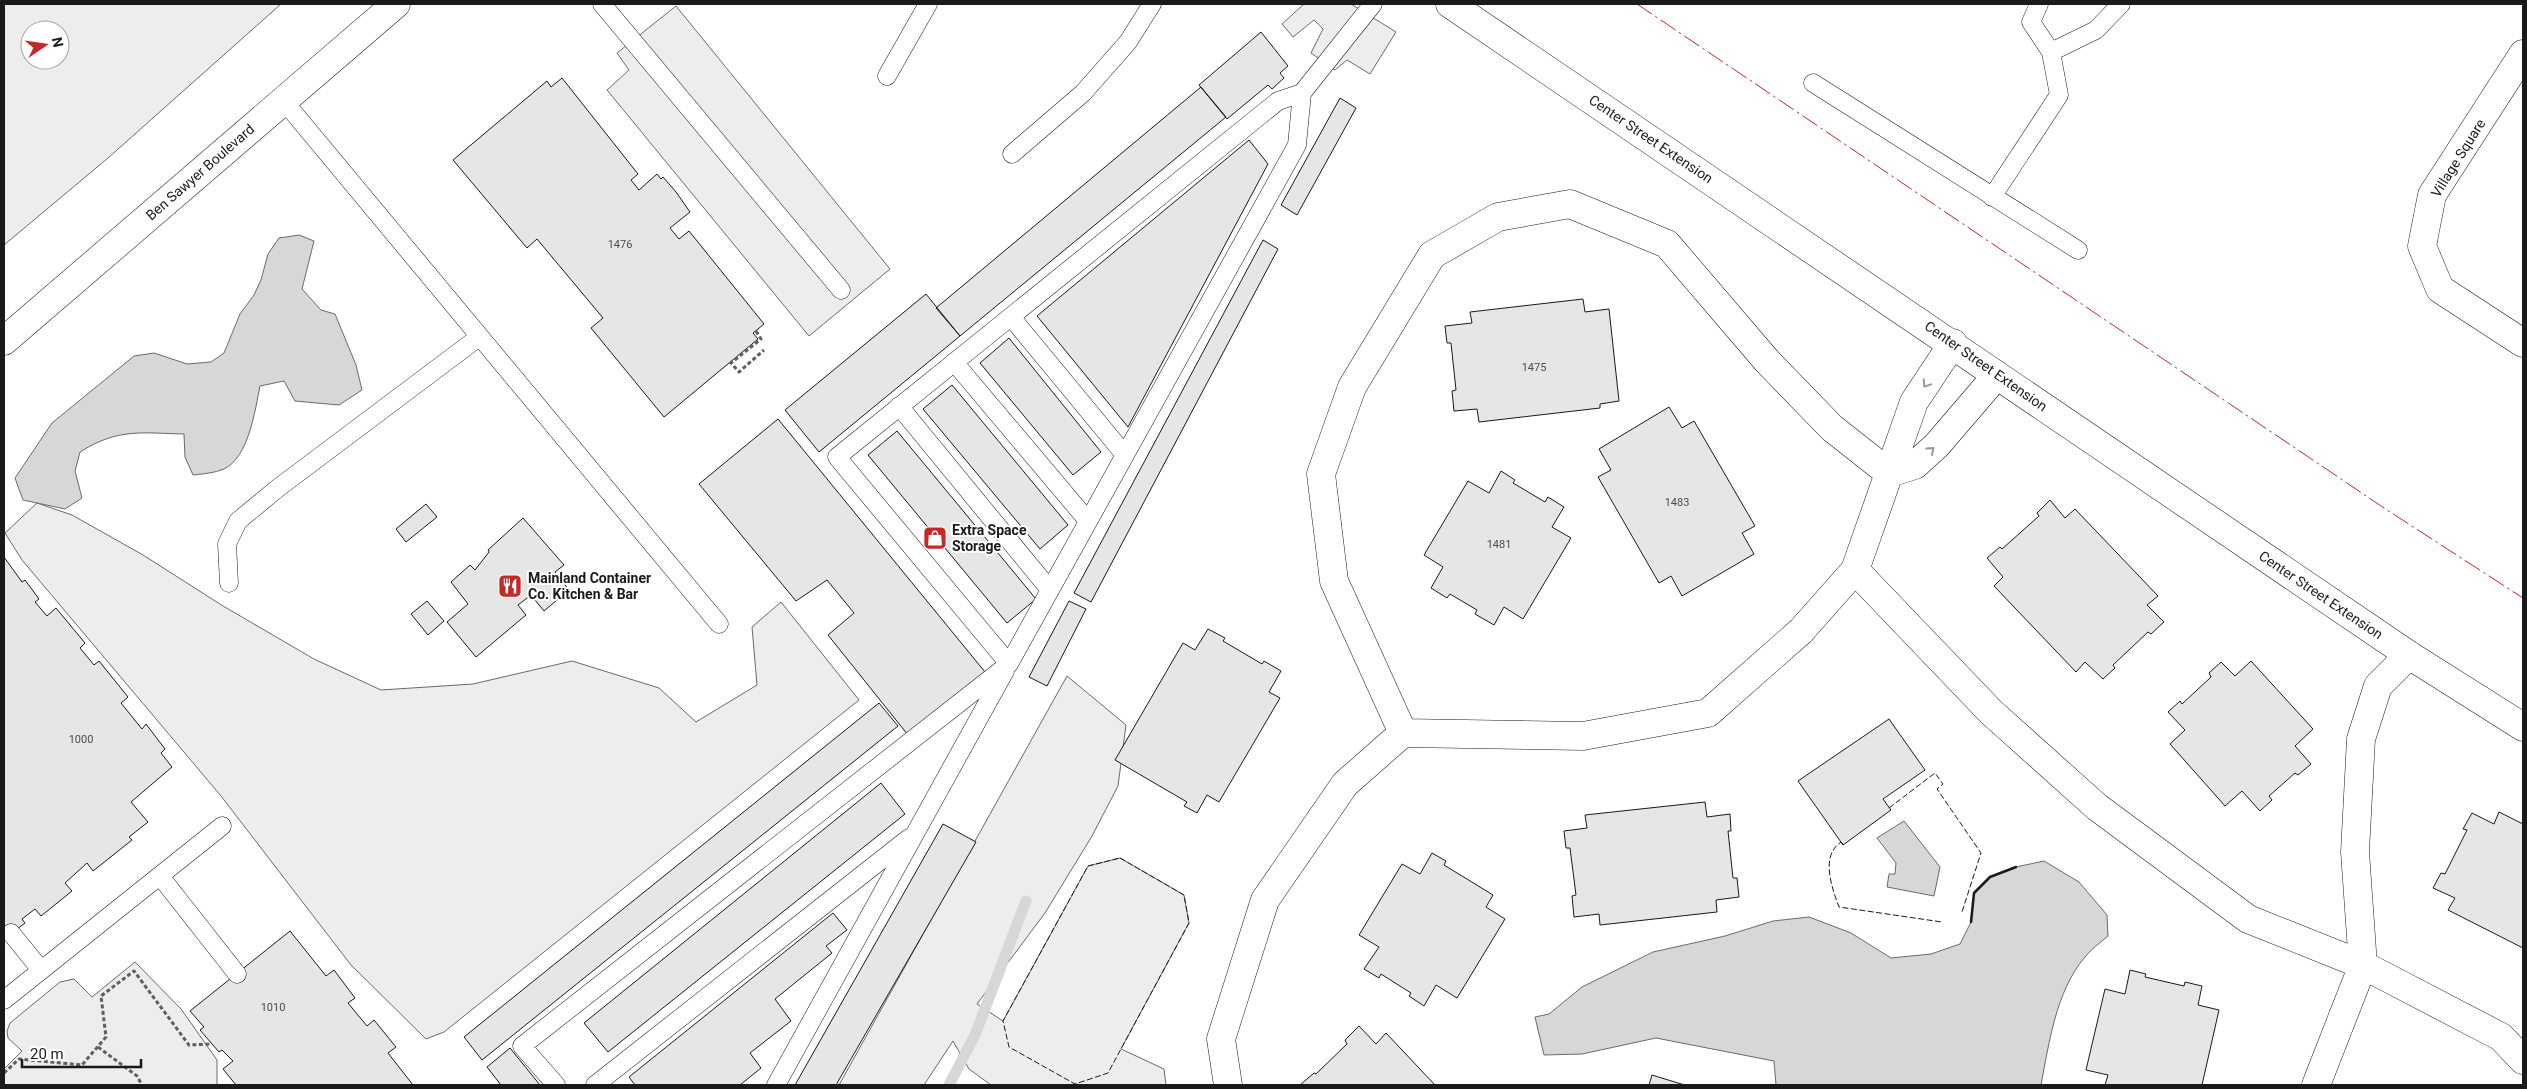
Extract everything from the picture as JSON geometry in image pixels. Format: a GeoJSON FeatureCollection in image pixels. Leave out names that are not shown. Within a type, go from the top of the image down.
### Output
{"type":"FeatureCollection","features":[{"type":"Feature","properties":{"kind":"street","name":"Ben Sawyer Boulevard"},"geometry":{"type":"LineString","coordinates":[[4,341],[396,4]]}},
{"type":"Feature","properties":{"kind":"street","name":"Center Street Extension"},"geometry":{"type":"LineString","coordinates":[[1450,4],[1953,343],[1997,375],[2409,655],[2523,727]]}},
{"type":"Feature","properties":{"kind":"street","name":"Village Square"},"geometry":{"type":"LineString","coordinates":[[2523,54],[2432,195],[2422,246],[2440,289],[2523,343]]}},
{"type":"Feature","properties":{"kind":"street"},"geometry":{"type":"LineString","coordinates":[[1403,733],[1334,581],[1321,474],[1352,387],[1432,255],[1498,217],[1570,204],[1667,244],[1773,367],[1832,428],[1889,472]]}},
{"type":"Feature","properties":{"kind":"street"},"geometry":{"type":"LineString","coordinates":[[1228,1085],[1221,1039],[1265,900],[1346,784],[1403,733],[1583,736],[1708,713],[1801,631],[1855,570],[1914,402],[1953,343]]}},
{"type":"Feature","properties":{"kind":"street"},"geometry":{"type":"LineString","coordinates":[[1889,472],[1915,465],[1937,445],[1997,375]]}},
{"type":"Feature","properties":{"kind":"street"},"geometry":{"type":"LineString","coordinates":[[1855,570],[1991,712],[2097,807],[2248,918],[2363,965],[2501,1037],[2523,1060]]}},
{"type":"Feature","properties":{"kind":"street"},"geometry":{"type":"LineString","coordinates":[[2316,1085],[2363,965],[2355,852],[2361,738],[2378,686],[2409,655]]}},
{"type":"Feature","properties":{"kind":"lane"},"geometry":{"type":"LineString","coordinates":[[602,4],[841,290]]}},
{"type":"Feature","properties":{"kind":"lane"},"geometry":{"type":"LineString","coordinates":[[887,76],[928,4]]}},
{"type":"Feature","properties":{"kind":"lane"},"geometry":{"type":"LineString","coordinates":[[1012,154],[1082,93],[1128,42],[1152,4]]}},
{"type":"Feature","properties":{"kind":"lane"},"geometry":{"type":"LineString","coordinates":[[1009,664],[837,456],[1278,101],[1302,93],[1373,4]]}},
{"type":"Feature","properties":{"kind":"lane"},"geometry":{"type":"LineString","coordinates":[[1992,197],[2059,95],[2051,52],[2031,22],[2039,4]]}},
{"type":"Feature","properties":{"kind":"lane"},"geometry":{"type":"LineString","coordinates":[[2051,52],[2096,30],[2121,4]]}},
{"type":"Feature","properties":{"kind":"lane"},"geometry":{"type":"LineString","coordinates":[[1813,82],[2078,250]]}},
{"type":"Feature","properties":{"kind":"lane"},"geometry":{"type":"LineString","coordinates":[[776,1085],[1297,145],[1302,93]]}},
{"type":"Feature","properties":{"kind":"lane"},"geometry":{"type":"LineString","coordinates":[[283,100],[718,624]]}},
{"type":"Feature","properties":{"kind":"lane"},"geometry":{"type":"LineString","coordinates":[[1011,317],[1125,455]]}},
{"type":"Feature","properties":{"kind":"lane"},"geometry":{"type":"LineString","coordinates":[[229,583],[227,544],[238,521],[285,482],[479,337]]}},
{"type":"Feature","properties":{"kind":"lane"},"geometry":{"type":"LineString","coordinates":[[954,362],[1088,521]]}},
{"type":"Feature","properties":{"kind":"lane"},"geometry":{"type":"LineString","coordinates":[[899,406],[1050,590]]}},
{"type":"Feature","properties":{"kind":"lane"},"geometry":{"type":"LineString","coordinates":[[556,1085],[522,1046],[1009,664]]}},
{"type":"Feature","properties":{"kind":"lane"},"geometry":{"type":"LineString","coordinates":[[4,1000],[222,826]]}},
{"type":"Feature","properties":{"kind":"lane"},"geometry":{"type":"LineString","coordinates":[[595,1085],[916,834]]}},
{"type":"Feature","properties":{"kind":"lane"},"geometry":{"type":"LineString","coordinates":[[160,876],[237,974]]}},
{"type":"Feature","properties":{"kind":"lane"},"geometry":{"type":"LineString","coordinates":[[11,933],[41,970]]}},
{"type":"Feature","properties":{"kind":"path"},"geometry":{"type":"LineString","coordinates":[[756,331],[761,339],[731,363],[739,372],[764,350]]}},
{"type":"Feature","properties":{"kind":"path"},"geometry":{"type":"LineString","coordinates":[[4,1073],[19,1059],[82,1065],[106,1037],[102,996],[134,971],[189,1045],[212,1044]]}},
{"type":"Feature","properties":{"kind":"path"},"geometry":{"type":"LineString","coordinates":[[98,1047],[137,1076],[142,1085]]}},
{"type":"Feature","properties":{"kind":"shaded area"},"geometry":{"type":"Polygon","coordinates":[[[4,4],[281,4],[108,158],[4,245],[4,4]]]}},
{"type":"Feature","properties":{"kind":"shaded area"},"geometry":{"type":"Polygon","coordinates":[[[1304,4],[1351,4],[1396,32],[1370,74],[1347,60],[1335,70],[1311,53],[1323,29],[1314,20],[1293,37],[1282,24],[1304,4]]]}},
{"type":"Feature","properties":{"kind":"shaded area"},"geometry":{"type":"Polygon","coordinates":[[[676,6],[890,269],[809,336],[607,90],[629,70],[617,53],[676,6]]]}},
{"type":"Feature","properties":{"kind":"shaded area"},"geometry":{"type":"Polygon","coordinates":[[[299,235],[314,241],[302,289],[321,310],[335,314],[356,365],[362,390],[339,405],[295,401],[284,381],[260,386],[250,432],[245,444],[233,463],[224,469],[193,475],[185,457],[184,434],[142,433],[118,435],[94,444],[80,452],[75,471],[82,498],[65,509],[23,500],[15,478],[52,423],[134,356],[154,353],[187,364],[211,362],[224,353],[240,314],[254,295],[261,280],[268,254],[279,238],[299,235]]]}},
{"type":"Feature","properties":{"kind":"shaded area"},"geometry":{"type":"Polygon","coordinates":[[[37,503],[72,515],[143,555],[223,606],[314,659],[381,690],[473,684],[572,661],[659,688],[696,722],[757,685],[752,627],[781,602],[859,700],[444,1032],[426,1039],[351,965],[221,796],[22,560],[5,533],[37,503]]]}},
{"type":"Feature","properties":{"kind":"shaded area"},"geometry":{"type":"Polygon","coordinates":[[[1067,676],[1126,725],[1118,786],[1092,836],[1045,913],[977,1004],[1003,1021],[1088,866],[1120,858],[1184,895],[1189,923],[1121,1049],[1164,1069],[1166,1085],[991,1085],[969,1069],[953,1041],[924,1085],[839,1085],[1067,676]]]}},
{"type":"Feature","properties":{"kind":"shaded area"},"geometry":{"type":"Polygon","coordinates":[[[1904,821],[1940,867],[1934,896],[1887,887],[1889,874],[1895,874],[1896,863],[1877,838],[1904,821]]]}},
{"type":"Feature","properties":{"kind":"shaded area"},"geometry":{"type":"Polygon","coordinates":[[[2044,861],[2079,882],[2107,915],[2108,936],[2087,954],[2067,985],[2055,1018],[2041,1085],[1776,1085],[1774,1061],[1656,1038],[1582,1054],[1544,1055],[1535,1017],[1549,1014],[1582,987],[1653,952],[1725,936],[1773,921],[1809,917],[1851,933],[1891,958],[1931,954],[1960,944],[1971,922],[1974,893],[1990,877],[2016,867],[2044,861]]]}},
{"type":"Feature","properties":{"kind":"shaded area"},"geometry":{"type":"Polygon","coordinates":[[[135,962],[181,1009],[217,1060],[217,1085],[4,1085],[4,1069],[22,1051],[8,1038],[7,1031],[10,1023],[60,982],[74,979],[92,997],[135,962]]]}},
{"type":"Feature","properties":{"kind":"building"},"geometry":{"type":"Polygon","coordinates":[[[1261,32],[1288,66],[1280,73],[1284,78],[1272,89],[1268,85],[1227,119],[1199,85],[1261,32]]]}},
{"type":"Feature","properties":{"kind":"building"},"geometry":{"type":"Polygon","coordinates":[[[562,78],[638,174],[631,180],[639,190],[657,174],[661,179],[663,177],[676,192],[690,212],[670,228],[679,239],[689,231],[764,324],[753,333],[758,339],[664,417],[591,328],[603,318],[537,239],[527,248],[453,160],[547,81],[551,87],[562,78]]]}},
{"type":"Feature","properties":{"kind":"building"},"geometry":{"type":"Polygon","coordinates":[[[1201,87],[1226,117],[960,336],[936,308],[1201,87]]]}},
{"type":"Feature","properties":{"kind":"building"},"geometry":{"type":"Polygon","coordinates":[[[1340,98],[1356,108],[1297,215],[1281,205],[1340,98]]]}},
{"type":"Feature","properties":{"kind":"building"},"geometry":{"type":"Polygon","coordinates":[[[1249,140],[1268,164],[1128,427],[1037,316],[1249,140]]]}},
{"type":"Feature","properties":{"kind":"building"},"geometry":{"type":"Polygon","coordinates":[[[1263,240],[1278,249],[1091,602],[1074,593],[1263,240]]]}},
{"type":"Feature","properties":{"kind":"building"},"geometry":{"type":"Polygon","coordinates":[[[926,294],[960,336],[819,452],[785,410],[926,294]]]}},
{"type":"Feature","properties":{"kind":"building"},"geometry":{"type":"Polygon","coordinates":[[[1583,299],[1585,312],[1609,309],[1619,401],[1600,404],[1600,408],[1479,422],[1477,409],[1454,411],[1452,391],[1456,390],[1451,343],[1447,343],[1445,326],[1472,323],[1470,312],[1583,299]]]}},
{"type":"Feature","properties":{"kind":"building"},"geometry":{"type":"Polygon","coordinates":[[[1009,338],[1101,452],[1073,475],[980,363],[1009,338]]]}},
{"type":"Feature","properties":{"kind":"building"},"geometry":{"type":"Polygon","coordinates":[[[952,385],[1068,525],[1040,549],[923,409],[952,385]]]}},
{"type":"Feature","properties":{"kind":"building"},"geometry":{"type":"Polygon","coordinates":[[[1669,407],[1682,428],[1694,421],[1755,526],[1742,533],[1754,554],[1682,596],[1671,576],[1659,583],[1598,477],[1611,470],[1599,449],[1669,407]]]}},
{"type":"Feature","properties":{"kind":"building"},"geometry":{"type":"Polygon","coordinates":[[[778,419],[985,672],[908,735],[828,635],[854,613],[827,580],[796,601],[699,484],[778,419]]]}},
{"type":"Feature","properties":{"kind":"building"},"geometry":{"type":"Polygon","coordinates":[[[897,431],[1036,599],[1007,623],[868,455],[897,431]]]}},
{"type":"Feature","properties":{"kind":"building"},"geometry":{"type":"Polygon","coordinates":[[[1501,471],[1515,480],[1513,483],[1545,502],[1548,497],[1564,507],[1552,527],[1571,538],[1523,619],[1504,607],[1494,625],[1475,614],[1477,610],[1450,594],[1447,598],[1431,588],[1443,567],[1424,555],[1468,481],[1489,493],[1501,471]]]}},
{"type":"Feature","properties":{"kind":"building"},"geometry":{"type":"Polygon","coordinates":[[[2050,500],[2065,518],[2075,509],[2158,596],[2147,605],[2164,622],[2151,634],[2148,632],[2113,665],[2115,668],[2103,679],[2085,662],[2076,672],[1994,586],[2003,577],[1987,558],[2000,547],[2002,549],[2039,516],[2037,513],[2050,500]]]}},
{"type":"Feature","properties":{"kind":"building"},"geometry":{"type":"Polygon","coordinates":[[[426,504],[437,517],[406,542],[396,529],[426,504]]]}},
{"type":"Feature","properties":{"kind":"building","name":"Mainland Container Co. Kitchen & Bar"},"geometry":{"type":"Polygon","coordinates":[[[523,518],[564,565],[555,572],[569,590],[544,611],[531,595],[518,605],[526,615],[476,657],[447,622],[468,604],[451,582],[470,565],[475,570],[489,552],[488,550],[523,518]]]}},
{"type":"Feature","properties":{"kind":"building"},"geometry":{"type":"Polygon","coordinates":[[[4,557],[22,582],[25,580],[39,599],[35,602],[47,616],[56,608],[85,643],[80,648],[94,665],[99,661],[128,697],[121,703],[142,729],[146,724],[165,749],[161,753],[172,767],[131,802],[148,822],[129,837],[132,840],[93,871],[87,863],[65,883],[72,891],[41,916],[35,909],[22,919],[25,923],[4,939],[4,557]]]}},
{"type":"Feature","properties":{"kind":"building"},"geometry":{"type":"Polygon","coordinates":[[[427,601],[444,621],[428,635],[411,614],[427,601]]]}},
{"type":"Feature","properties":{"kind":"building"},"geometry":{"type":"Polygon","coordinates":[[[1069,601],[1086,609],[1047,686],[1029,677],[1069,601]]]}},
{"type":"Feature","properties":{"kind":"building"},"geometry":{"type":"Polygon","coordinates":[[[1208,629],[1225,638],[1223,641],[1262,664],[1264,661],[1281,671],[1269,692],[1280,698],[1219,802],[1207,795],[1197,813],[1184,806],[1187,802],[1115,760],[1183,643],[1195,650],[1208,629]]]}},
{"type":"Feature","properties":{"kind":"building"},"geometry":{"type":"Polygon","coordinates":[[[2251,661],[2313,729],[2295,746],[2311,764],[2298,775],[2295,773],[2269,796],[2272,800],[2260,811],[2242,791],[2225,806],[2170,744],[2185,730],[2168,712],[2180,701],[2182,704],[2211,677],[2209,673],[2221,662],[2235,676],[2251,661]]]}},
{"type":"Feature","properties":{"kind":"building"},"geometry":{"type":"Polygon","coordinates":[[[879,703],[898,726],[482,1060],[464,1037],[879,703]]]}},
{"type":"Feature","properties":{"kind":"building"},"geometry":{"type":"Polygon","coordinates":[[[1889,719],[1925,770],[1883,799],[1891,810],[1843,845],[1798,781],[1889,719]]]}},
{"type":"Feature","properties":{"kind":"building"},"geometry":{"type":"Polygon","coordinates":[[[881,783],[905,814],[608,1052],[584,1023],[881,783]]]}},
{"type":"Feature","properties":{"kind":"building"},"geometry":{"type":"Polygon","coordinates":[[[1705,802],[1707,817],[1730,814],[1731,831],[1728,831],[1733,878],[1737,878],[1739,897],[1716,900],[1717,912],[1600,925],[1599,914],[1574,917],[1572,896],[1576,895],[1570,848],[1566,848],[1564,831],[1587,828],[1585,815],[1705,802]]]}},
{"type":"Feature","properties":{"kind":"building"},"geometry":{"type":"Polygon","coordinates":[[[2499,812],[2523,824],[2523,948],[2448,910],[2455,898],[2433,888],[2441,873],[2445,874],[2467,830],[2463,829],[2472,813],[2494,824],[2499,812]]]}},
{"type":"Feature","properties":{"kind":"building"},"geometry":{"type":"Polygon","coordinates":[[[943,824],[976,842],[836,1085],[795,1085],[943,824]]]}},
{"type":"Feature","properties":{"kind":"building"},"geometry":{"type":"Polygon","coordinates":[[[1432,853],[1446,861],[1444,865],[1493,895],[1486,907],[1505,919],[1457,998],[1436,985],[1424,1006],[1409,996],[1411,993],[1381,974],[1379,978],[1364,969],[1379,947],[1359,935],[1402,864],[1420,874],[1432,853]]]}},
{"type":"Feature","properties":{"kind":"building"},"geometry":{"type":"Polygon","coordinates":[[[833,913],[847,930],[826,946],[832,953],[775,999],[791,1021],[750,1053],[761,1068],[740,1085],[635,1085],[629,1077],[833,913]]]}},
{"type":"Feature","properties":{"kind":"building"},"geometry":{"type":"Polygon","coordinates":[[[290,931],[326,976],[334,970],[355,998],[348,1003],[367,1026],[374,1020],[396,1047],[388,1053],[413,1085],[236,1085],[223,1069],[233,1061],[222,1050],[219,1052],[212,1044],[200,1030],[204,1027],[190,1011],[290,931]]]}},
{"type":"Feature","properties":{"kind":"building"},"geometry":{"type":"Polygon","coordinates":[[[2130,970],[2146,974],[2145,977],[2184,986],[2185,982],[2202,986],[2198,1005],[2219,1010],[2202,1085],[2105,1085],[2108,1075],[2086,1070],[2105,989],[2125,994],[2130,970]]]}},
{"type":"Feature","properties":{"kind":"building"},"geometry":{"type":"Polygon","coordinates":[[[1359,1026],[1376,1044],[1386,1033],[1435,1085],[1300,1085],[1314,1073],[1316,1074],[1347,1044],[1345,1040],[1359,1026]]]}},
{"type":"Feature","properties":{"kind":"building"},"geometry":{"type":"Polygon","coordinates":[[[510,1048],[540,1085],[501,1085],[487,1067],[510,1048]]]}},
{"type":"Feature","properties":{"kind":"building"},"geometry":{"type":"Polygon","coordinates":[[[1652,1075],[1678,1083],[1685,1085],[1649,1085],[1652,1075]]]}},
{"type":"Feature","properties":{"kind":"waterway"},"geometry":{"type":"LineString","coordinates":[[949,1085],[975,1035],[1026,901]]}},
{"type":"Feature","properties":{"kind":"fence"},"geometry":{"type":"LineString","coordinates":[[1889,808],[1935,773],[1943,784],[1937,789],[1981,853],[1962,912]]}},
{"type":"Feature","properties":{"kind":"fence"},"geometry":{"type":"LineString","coordinates":[[1843,844],[1841,842],[1835,848],[1829,864],[1833,891],[1839,907],[1942,922]]}},
{"type":"Feature","properties":{"kind":"fence"},"geometry":{"type":"LineString","coordinates":[[1120,858],[1184,895],[1189,923],[1108,1073],[1075,1084],[1009,1047],[1003,1021],[1088,866],[1120,858]]}},
{"type":"Feature","properties":{"kind":"wall"},"geometry":{"type":"LineString","coordinates":[[1971,922],[1974,893],[1990,877],[2016,867]]}},
{"type":"Feature","properties":{"kind":"power"},"geometry":{"type":"LineString","coordinates":[[1637,4],[2384,508],[2523,598]]}},
{"type":"Feature","properties":{"kind":"place","name":"Extra Space Storage"},"geometry":{"type":"Point","coordinates":[935,538]}},
{"type":"Feature","properties":{"kind":"place","name":"Mainland Container Co. Kitchen & Bar"},"geometry":{"type":"Point","coordinates":[510,586]}}]}
